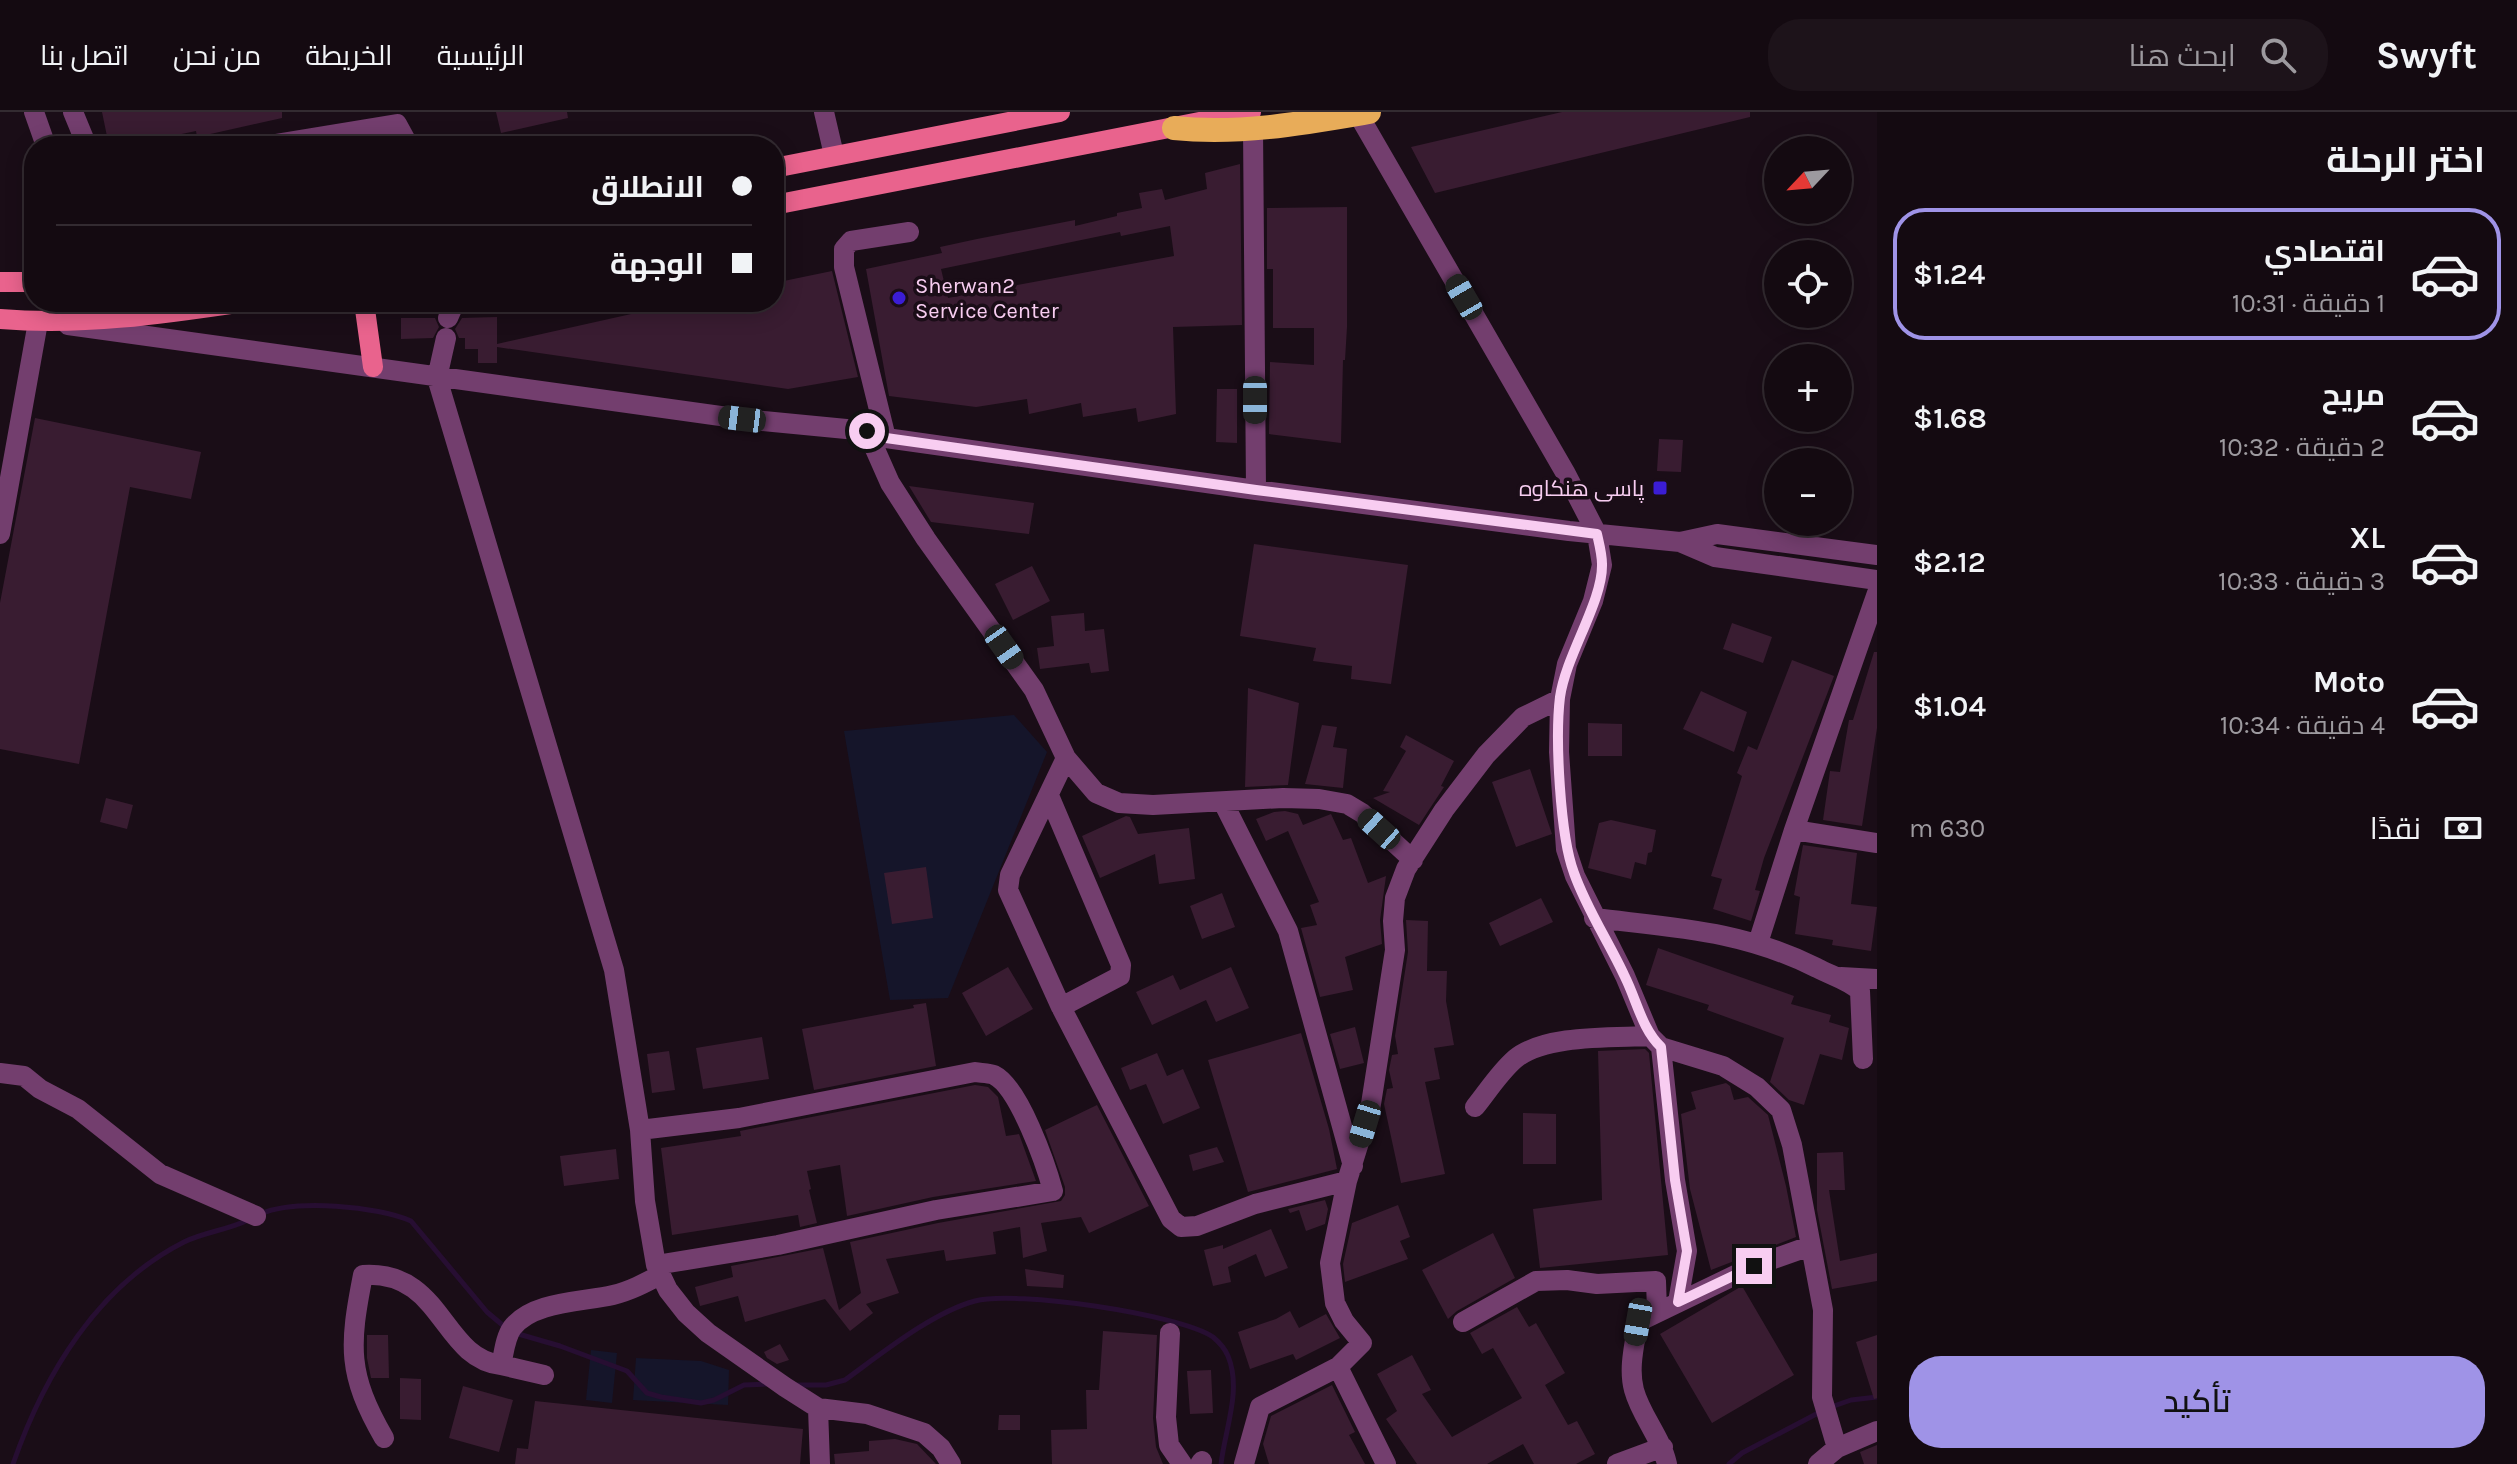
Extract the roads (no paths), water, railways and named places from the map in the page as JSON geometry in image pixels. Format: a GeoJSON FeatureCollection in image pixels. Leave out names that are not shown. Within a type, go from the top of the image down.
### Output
{"type":"FeatureCollection","features":[{"type":"Feature","properties":{"kind":"highway"},"geometry":{"type":"LineString","coordinates":[[1174,128],[1205,130],[1252,120],[1363,113]]}},
{"type":"Feature","properties":{"kind":"main road"},"geometry":{"type":"LineString","coordinates":[[784,166],[970,121],[1060,112]]}},
{"type":"Feature","properties":{"kind":"main road"},"geometry":{"type":"LineString","coordinates":[[784,203],[1174,128]]}},
{"type":"Feature","properties":{"kind":"main road"},"geometry":{"type":"LineString","coordinates":[[0,282],[24,282]]}},
{"type":"Feature","properties":{"kind":"main road"},"geometry":{"type":"LineString","coordinates":[[0,319],[60,323],[171,312]]}},
{"type":"Feature","properties":{"kind":"main road"},"geometry":{"type":"LineString","coordinates":[[365,312],[373,367]]}},
{"type":"Feature","properties":{"kind":"street"},"geometry":{"type":"LineString","coordinates":[[34,112],[42,136]]}},
{"type":"Feature","properties":{"kind":"street"},"geometry":{"type":"LineString","coordinates":[[73,112],[83,136]]}},
{"type":"Feature","properties":{"kind":"street"},"geometry":{"type":"LineString","coordinates":[[824,112],[834,155]]}},
{"type":"Feature","properties":{"kind":"street"},"geometry":{"type":"LineString","coordinates":[[1363,113],[1597,534],[1602,565],[1598,583],[1567,664],[1560,699],[1559,752],[1566,849],[1594,918],[1656,1042],[1687,1251],[1678,1302]]}},
{"type":"Feature","properties":{"kind":"street"},"geometry":{"type":"LineString","coordinates":[[1252,120],[1256,490]]}},
{"type":"Feature","properties":{"kind":"street"},"geometry":{"type":"LineString","coordinates":[[324,136],[397,124],[404,136]]}},
{"type":"Feature","properties":{"kind":"street"},"geometry":{"type":"LineString","coordinates":[[909,232],[851,241],[844,249],[844,267],[876,434],[890,483],[926,539],[1034,690],[1066,758],[1096,793],[1119,803],[1153,805],[1283,798],[1347,804],[1362,813],[1413,860]]}},
{"type":"Feature","properties":{"kind":"street"},"geometry":{"type":"LineString","coordinates":[[450,319],[437,378],[614,970],[640,1130],[645,1201],[658,1270],[686,1313],[708,1333],[785,1387],[818,1408],[867,1414],[924,1433],[941,1448],[951,1464]]}},
{"type":"Feature","properties":{"kind":"street"},"geometry":{"type":"LineString","coordinates":[[0,534],[38,322]]}},
{"type":"Feature","properties":{"kind":"street"},"geometry":{"type":"LineString","coordinates":[[60,323],[97,331],[437,378],[876,434],[1256,490],[1680,542],[1715,557],[1877,580]]}},
{"type":"Feature","properties":{"kind":"street"},"geometry":{"type":"LineString","coordinates":[[1680,542],[1717,534],[1877,555]]}},
{"type":"Feature","properties":{"kind":"street"},"geometry":{"type":"LineString","coordinates":[[1758,943],[1877,593]]}},
{"type":"Feature","properties":{"kind":"street"},"geometry":{"type":"LineString","coordinates":[[1244,1464],[1260,1407],[1338,1367],[1362,1343],[1344,1321],[1335,1303],[1330,1263],[1350,1173],[1371,1104],[1395,950],[1395,898],[1413,860],[1444,810],[1486,755],[1523,717],[1560,699]]}},
{"type":"Feature","properties":{"kind":"street"},"geometry":{"type":"LineString","coordinates":[[1066,758],[1050,798],[1010,875],[1008,890],[1061,1007],[1171,1219],[1181,1227],[1197,1226],[1350,1173]]}},
{"type":"Feature","properties":{"kind":"street"},"geometry":{"type":"LineString","coordinates":[[1050,798],[1121,965],[1120,976],[1061,1007]]}},
{"type":"Feature","properties":{"kind":"street"},"geometry":{"type":"LineString","coordinates":[[1223,802],[1288,931],[1350,1173]]}},
{"type":"Feature","properties":{"kind":"street"},"geometry":{"type":"LineString","coordinates":[[1794,830],[1877,843]]}},
{"type":"Feature","properties":{"kind":"street"},"geometry":{"type":"LineString","coordinates":[[1594,918],[1697,929],[1758,943],[1781,950],[1849,982],[1860,991],[1863,1059]]}},
{"type":"Feature","properties":{"kind":"street"},"geometry":{"type":"LineString","coordinates":[[1836,977],[1877,979]]}},
{"type":"Feature","properties":{"kind":"street"},"geometry":{"type":"LineString","coordinates":[[1475,1107],[1518,1056],[1567,1041],[1656,1042],[1723,1066],[1757,1087],[1781,1110],[1792,1145],[1823,1310],[1822,1397],[1837,1448]]}},
{"type":"Feature","properties":{"kind":"street"},"geometry":{"type":"LineString","coordinates":[[501,1365],[513,1328],[551,1306],[636,1288],[658,1270],[936,1210],[1053,1191],[1044,1157],[1009,1090],[994,1075],[975,1072],[739,1118],[640,1130]]}},
{"type":"Feature","properties":{"kind":"street"},"geometry":{"type":"LineString","coordinates":[[0,1073],[24,1076],[40,1089],[78,1109],[160,1174],[256,1216]]}},
{"type":"Feature","properties":{"kind":"street"},"geometry":{"type":"LineString","coordinates":[[1617,1464],[1665,1456],[1635,1393],[1632,1379],[1638,1322],[1754,1266],[1810,1246]]}},
{"type":"Feature","properties":{"kind":"street"},"geometry":{"type":"LineString","coordinates":[[384,1438],[364,1403],[355,1369],[354,1321],[363,1275],[388,1275],[408,1283],[419,1291],[472,1354],[488,1363],[544,1375]]}},
{"type":"Feature","properties":{"kind":"street"},"geometry":{"type":"LineString","coordinates":[[1463,1322],[1536,1281],[1567,1280],[1597,1284],[1656,1281],[1657,1311]]}},
{"type":"Feature","properties":{"kind":"street"},"geometry":{"type":"LineString","coordinates":[[1170,1333],[1166,1417],[1169,1445],[1195,1463]]}},
{"type":"Feature","properties":{"kind":"street"},"geometry":{"type":"LineString","coordinates":[[1338,1367],[1386,1464]]}},
{"type":"Feature","properties":{"kind":"street"},"geometry":{"type":"LineString","coordinates":[[818,1408],[820,1464]]}},
{"type":"Feature","properties":{"kind":"street"},"geometry":{"type":"LineString","coordinates":[[1818,1464],[1837,1448],[1877,1431]]}},
{"type":"Feature","properties":{"kind":"waterway"},"geometry":{"type":"LineString","coordinates":[[261,1214],[294,1207],[336,1206],[378,1211],[411,1221],[487,1312],[506,1328]]}},
{"type":"Feature","properties":{"kind":"waterway"},"geometry":{"type":"LineString","coordinates":[[13,1464],[58,1366],[100,1308],[125,1283],[184,1242],[248,1220]]}},
{"type":"Feature","properties":{"kind":"waterway"},"geometry":{"type":"LineString","coordinates":[[797,1385],[826,1385],[845,1380],[925,1324],[975,1301],[1024,1299],[1096,1306],[1195,1328],[1213,1337],[1222,1346],[1232,1369],[1233,1396],[1221,1464]]}},
{"type":"Feature","properties":{"kind":"waterway"},"geometry":{"type":"LineString","coordinates":[[515,1333],[627,1371],[647,1393],[661,1397],[701,1403],[744,1385],[767,1384]]}},
{"type":"Feature","properties":{"kind":"waterway"},"geometry":{"type":"LineString","coordinates":[[1831,1407],[1851,1400],[1877,1397]]}},
{"type":"Feature","properties":{"kind":"waterway"},"geometry":{"type":"LineString","coordinates":[[1729,1464],[1742,1453],[1822,1411]]}},
{"type":"Feature","properties":{"kind":"place","name":"Sherwan2 Service Center"},"geometry":{"type":"Point","coordinates":[899,298]}},
{"type":"Feature","properties":{"kind":"place","name":"پاسی هنكاوه‌"},"geometry":{"type":"Point","coordinates":[1660,488]}}]}
